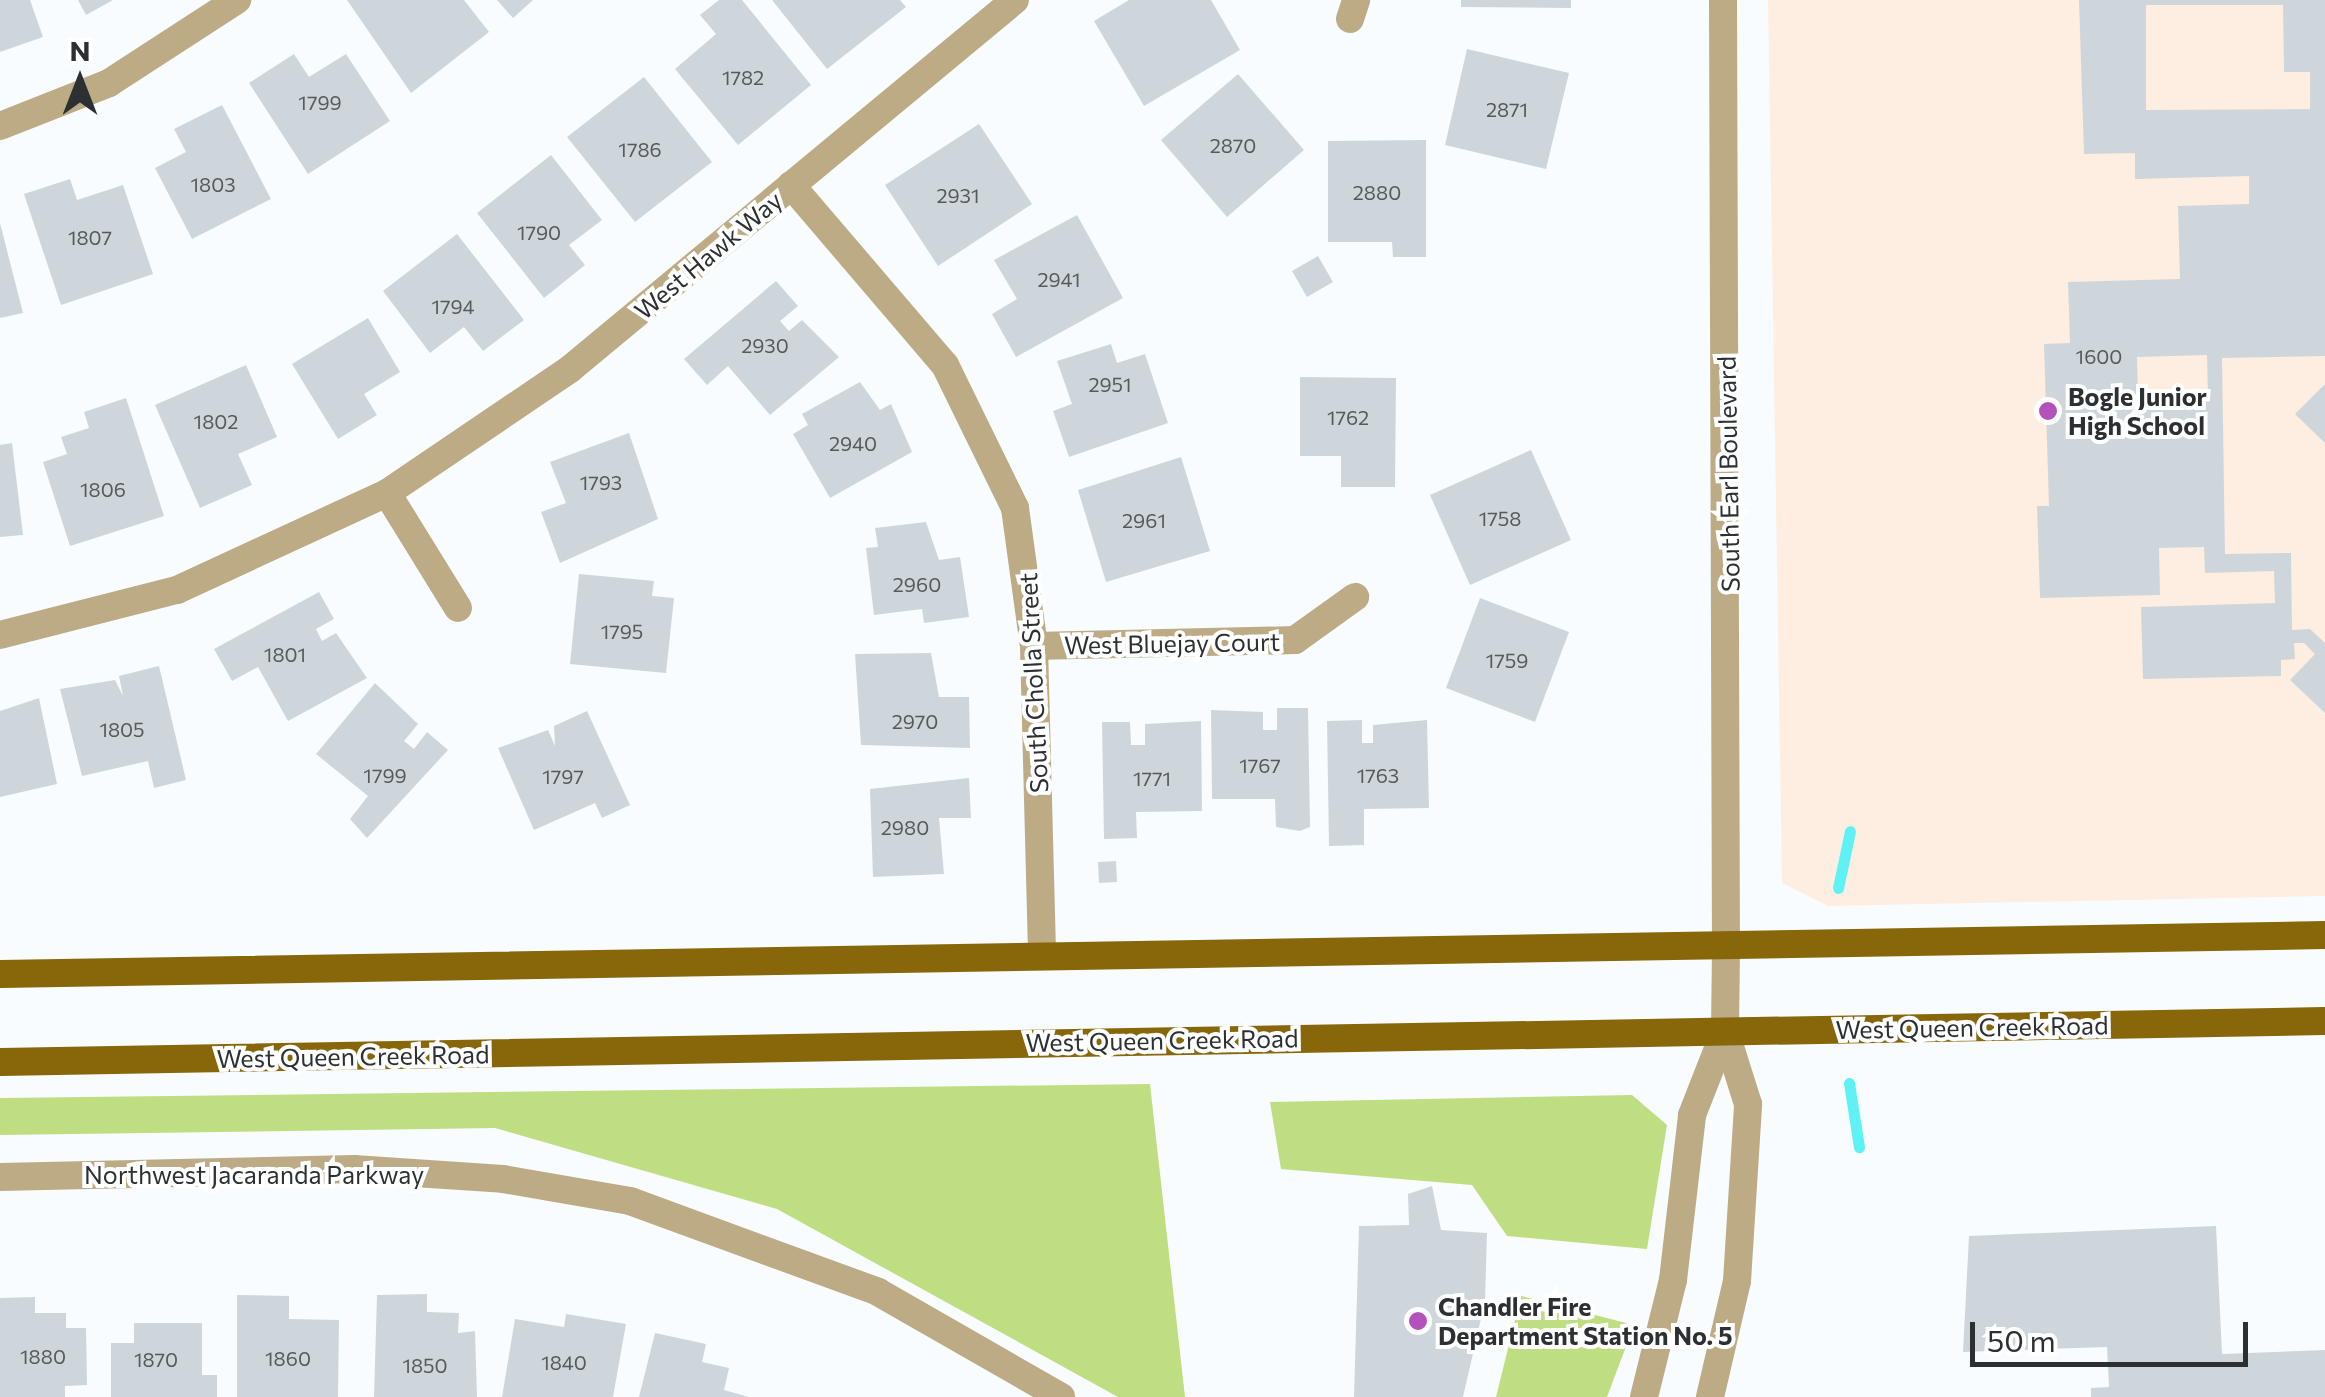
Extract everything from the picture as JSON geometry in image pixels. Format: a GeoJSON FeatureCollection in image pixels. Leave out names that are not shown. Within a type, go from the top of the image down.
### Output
{"type":"FeatureCollection","features":[{"type":"Feature","properties":{"kind":"main road"},"geometry":{"type":"LineString","coordinates":[[0,974],[2325,936]]}},
{"type":"Feature","properties":{"kind":"main road","name":"West Queen Creek Road"},"geometry":{"type":"LineString","coordinates":[[0,1062],[2325,1021]]}},
{"type":"Feature","properties":{"kind":"street"},"geometry":{"type":"LineString","coordinates":[[0,126],[110,83],[237,0]]}},
{"type":"Feature","properties":{"kind":"street","name":"West Hawk Way"},"geometry":{"type":"LineString","coordinates":[[0,636],[177,590],[388,493],[570,369],[1015,0]]}},
{"type":"Feature","properties":{"kind":"street","name":"South Earl Boulevard"},"geometry":{"type":"LineString","coordinates":[[1723,0],[1725,1031]]}},
{"type":"Feature","properties":{"kind":"street","name":"South Cholla Street"},"geometry":{"type":"LineString","coordinates":[[791,185],[945,365],[985,436],[1015,508],[1034,646],[1042,954]]}},
{"type":"Feature","properties":{"kind":"street"},"geometry":{"type":"LineString","coordinates":[[388,493],[458,608]]}},
{"type":"Feature","properties":{"kind":"street","name":"West Bluejay Court"},"geometry":{"type":"LineString","coordinates":[[1034,646],[1295,640],[1355,596]]}},
{"type":"Feature","properties":{"kind":"street"},"geometry":{"type":"LineString","coordinates":[[1644,1397],[1673,1280],[1692,1115],[1725,1031]]}},
{"type":"Feature","properties":{"kind":"street"},"geometry":{"type":"LineString","coordinates":[[1710,1397],[1737,1280],[1748,1104],[1725,1031]]}},
{"type":"Feature","properties":{"kind":"street","name":"Northwest Jacaranda Parkway"},"geometry":{"type":"LineString","coordinates":[[0,1177],[354,1170],[504,1178],[630,1201],[878,1292],[1061,1397]]}},
{"type":"Feature","properties":{"kind":"shaded area","name":"Bogle Junior High School"},"geometry":{"type":"Polygon","coordinates":[[[1768,0],[2325,0],[2325,896],[1828,906],[1782,883],[1768,0]]]}},
{"type":"Feature","properties":{"kind":"green space"},"geometry":{"type":"Polygon","coordinates":[[[1150,1084],[1185,1397],[1118,1397],[777,1209],[495,1128],[0,1135],[0,1098],[1150,1084]]]}},
{"type":"Feature","properties":{"kind":"green space"},"geometry":{"type":"Polygon","coordinates":[[[1632,1095],[1667,1125],[1647,1249],[1507,1236],[1472,1185],[1281,1169],[1270,1102],[1632,1095]]]}},
{"type":"Feature","properties":{"kind":"green space"},"geometry":{"type":"Polygon","coordinates":[[[1521,1296],[1634,1325],[1607,1397],[1496,1397],[1521,1296]]]}},
{"type":"Feature","properties":{"kind":"building"},"geometry":{"type":"Polygon","coordinates":[[[0,0],[30,0],[43,37],[0,52],[0,0]]]}},
{"type":"Feature","properties":{"kind":"building"},"geometry":{"type":"Polygon","coordinates":[[[78,0],[113,0],[86,15],[78,0]]]}},
{"type":"Feature","properties":{"kind":"building"},"geometry":{"type":"Polygon","coordinates":[[[347,0],[464,0],[489,32],[411,93],[347,0]]]}},
{"type":"Feature","properties":{"kind":"building"},"geometry":{"type":"Polygon","coordinates":[[[497,0],[533,0],[513,18],[497,0]]]}},
{"type":"Feature","properties":{"kind":"building"},"geometry":{"type":"Polygon","coordinates":[[[719,0],[742,0],[811,85],[738,145],[675,69],[716,34],[700,15],[719,0]]]}},
{"type":"Feature","properties":{"kind":"building"},"geometry":{"type":"Polygon","coordinates":[[[772,0],[900,0],[906,7],[827,69],[772,0]]]}},
{"type":"Feature","properties":{"kind":"building"},"geometry":{"type":"Polygon","coordinates":[[[1129,0],[1211,0],[1240,50],[1144,106],[1094,21],[1129,0]]]}},
{"type":"Feature","properties":{"kind":"building"},"geometry":{"type":"Polygon","coordinates":[[[1461,0],[1571,0],[1571,8],[1461,7],[1461,0]]]}},
{"type":"Feature","properties":{"kind":"building"},"geometry":{"type":"Polygon","coordinates":[[[2079,0],[2325,0],[2325,356],[2222,358],[2225,554],[2291,553],[2292,630],[2310,629],[2325,643],[2325,713],[2290,680],[2315,654],[2304,643],[2294,643],[2295,659],[2281,660],[2281,676],[2143,679],[2141,607],[2275,603],[2274,571],[2205,573],[2204,547],[2159,548],[2160,595],[2040,598],[2037,506],[2049,506],[2044,344],[2070,343],[2068,282],[2180,279],[2178,206],[2249,204],[2249,176],[2135,179],[2135,153],[2084,154],[2079,0]],[[2146,5],[2146,110],[2310,109],[2310,72],[2284,72],[2283,5],[2146,5]],[[2207,355],[2137,357],[2138,398],[2208,397],[2207,355]]]}},
{"type":"Feature","properties":{"kind":"building"},"geometry":{"type":"Polygon","coordinates":[[[1467,49],[1569,73],[1546,169],[1445,145],[1467,49]]]}},
{"type":"Feature","properties":{"kind":"building"},"geometry":{"type":"Polygon","coordinates":[[[294,54],[309,77],[346,54],[390,121],[308,174],[249,83],[294,54]]]}},
{"type":"Feature","properties":{"kind":"building"},"geometry":{"type":"Polygon","coordinates":[[[1238,74],[1304,150],[1227,217],[1161,140],[1238,74]]]}},
{"type":"Feature","properties":{"kind":"building"},"geometry":{"type":"Polygon","coordinates":[[[644,77],[712,162],[635,222],[567,137],[644,77]]]}},
{"type":"Feature","properties":{"kind":"building"},"geometry":{"type":"Polygon","coordinates":[[[222,105],[271,199],[192,239],[155,168],[186,152],[174,129],[222,105]]]}},
{"type":"Feature","properties":{"kind":"building"},"geometry":{"type":"Polygon","coordinates":[[[979,124],[1032,204],[938,266],[885,185],[979,124]]]}},
{"type":"Feature","properties":{"kind":"building"},"geometry":{"type":"Polygon","coordinates":[[[1426,140],[1426,257],[1393,257],[1392,242],[1328,242],[1328,141],[1426,140]]]}},
{"type":"Feature","properties":{"kind":"building"},"geometry":{"type":"Polygon","coordinates":[[[551,155],[602,220],[569,245],[585,265],[544,298],[477,213],[551,155]]]}},
{"type":"Feature","properties":{"kind":"building"},"geometry":{"type":"Polygon","coordinates":[[[70,179],[77,200],[123,185],[153,274],[61,305],[24,194],[70,179]]]}},
{"type":"Feature","properties":{"kind":"building"},"geometry":{"type":"Polygon","coordinates":[[[1077,215],[1123,298],[1016,357],[992,314],[1017,299],[994,260],[1077,215]]]}},
{"type":"Feature","properties":{"kind":"building"},"geometry":{"type":"Polygon","coordinates":[[[0,223],[23,313],[0,318],[0,223]]]}},
{"type":"Feature","properties":{"kind":"building"},"geometry":{"type":"Polygon","coordinates":[[[457,234],[524,320],[483,351],[464,327],[430,353],[383,291],[457,234]]]}},
{"type":"Feature","properties":{"kind":"building"},"geometry":{"type":"Polygon","coordinates":[[[1318,256],[1333,282],[1307,297],[1292,271],[1318,256]]]}},
{"type":"Feature","properties":{"kind":"building"},"geometry":{"type":"Polygon","coordinates":[[[776,281],[798,306],[780,321],[789,331],[802,320],[839,357],[770,415],[728,366],[707,385],[684,359],[776,281]]]}},
{"type":"Feature","properties":{"kind":"building"},"geometry":{"type":"Polygon","coordinates":[[[368,318],[400,372],[364,394],[377,415],[338,439],[292,364],[368,318]]]}},
{"type":"Feature","properties":{"kind":"building"},"geometry":{"type":"Polygon","coordinates":[[[1111,344],[1117,363],[1145,354],[1168,423],[1069,457],[1053,411],[1072,404],[1057,361],[1111,344]]]}},
{"type":"Feature","properties":{"kind":"building"},"geometry":{"type":"Polygon","coordinates":[[[246,365],[277,437],[238,454],[252,485],[200,508],[155,405],[246,365]]]}},
{"type":"Feature","properties":{"kind":"building"},"geometry":{"type":"Polygon","coordinates":[[[1300,377],[1396,378],[1395,487],[1341,487],[1341,456],[1300,456],[1300,377]]]}},
{"type":"Feature","properties":{"kind":"building"},"geometry":{"type":"Polygon","coordinates":[[[860,382],[880,410],[891,404],[912,452],[830,498],[793,434],[808,425],[802,414],[860,382]]]}},
{"type":"Feature","properties":{"kind":"building"},"geometry":{"type":"Polygon","coordinates":[[[2325,384],[2325,443],[2295,414],[2325,384]]]}},
{"type":"Feature","properties":{"kind":"building"},"geometry":{"type":"Polygon","coordinates":[[[126,398],[164,516],[70,546],[43,462],[67,454],[61,437],[89,428],[84,412],[126,398]]]}},
{"type":"Feature","properties":{"kind":"building"},"geometry":{"type":"Polygon","coordinates":[[[629,433],[658,519],[560,563],[541,512],[566,503],[550,462],[629,433]]]}},
{"type":"Feature","properties":{"kind":"building"},"geometry":{"type":"Polygon","coordinates":[[[12,443],[23,535],[0,537],[0,445],[12,443]]]}},
{"type":"Feature","properties":{"kind":"building"},"geometry":{"type":"Polygon","coordinates":[[[1531,450],[1571,540],[1470,585],[1430,495],[1531,450]]]}},
{"type":"Feature","properties":{"kind":"building"},"geometry":{"type":"Polygon","coordinates":[[[1181,457],[1210,551],[1106,582],[1078,490],[1181,457]]]}},
{"type":"Feature","properties":{"kind":"building"},"geometry":{"type":"Polygon","coordinates":[[[926,522],[939,560],[960,557],[969,617],[924,623],[922,609],[874,615],[866,548],[878,547],[875,528],[926,522]]]}},
{"type":"Feature","properties":{"kind":"building"},"geometry":{"type":"Polygon","coordinates":[[[579,574],[654,581],[652,596],[674,598],[666,673],[570,664],[579,574]]]}},
{"type":"Feature","properties":{"kind":"building"},"geometry":{"type":"Polygon","coordinates":[[[319,592],[334,619],[316,629],[322,641],[336,633],[367,678],[288,721],[258,667],[232,681],[214,649],[319,592]]]}},
{"type":"Feature","properties":{"kind":"building"},"geometry":{"type":"Polygon","coordinates":[[[1480,598],[1569,632],[1535,722],[1446,688],[1480,598]]]}},
{"type":"Feature","properties":{"kind":"building"},"geometry":{"type":"Polygon","coordinates":[[[931,653],[939,697],[969,697],[970,748],[861,745],[855,654],[931,653]]]}},
{"type":"Feature","properties":{"kind":"building"},"geometry":{"type":"Polygon","coordinates":[[[159,666],[186,780],[154,788],[148,761],[82,776],[60,689],[115,680],[123,696],[119,676],[159,666]]]}},
{"type":"Feature","properties":{"kind":"building"},"geometry":{"type":"Polygon","coordinates":[[[375,683],[418,724],[404,741],[414,749],[427,732],[448,750],[367,838],[350,819],[368,796],[316,754],[375,683]]]}},
{"type":"Feature","properties":{"kind":"building"},"geometry":{"type":"Polygon","coordinates":[[[39,698],[57,784],[0,797],[0,711],[39,698]]]}},
{"type":"Feature","properties":{"kind":"building"},"geometry":{"type":"Polygon","coordinates":[[[1277,708],[1308,708],[1310,827],[1300,831],[1276,827],[1275,799],[1212,799],[1211,710],[1263,712],[1263,730],[1277,730],[1277,708]]]}},
{"type":"Feature","properties":{"kind":"building"},"geometry":{"type":"Polygon","coordinates":[[[587,711],[630,805],[602,818],[595,803],[534,830],[498,748],[548,730],[555,746],[554,726],[587,711]]]}},
{"type":"Feature","properties":{"kind":"building"},"geometry":{"type":"Polygon","coordinates":[[[1362,720],[1362,743],[1373,743],[1373,725],[1427,720],[1429,808],[1364,809],[1364,845],[1329,846],[1327,721],[1362,720]]]}},
{"type":"Feature","properties":{"kind":"building"},"geometry":{"type":"Polygon","coordinates":[[[1201,721],[1202,811],[1136,812],[1137,838],[1104,839],[1102,722],[1130,722],[1131,745],[1145,745],[1145,724],[1201,721]]]}},
{"type":"Feature","properties":{"kind":"building"},"geometry":{"type":"Polygon","coordinates":[[[969,778],[971,818],[939,818],[944,874],[873,877],[870,789],[969,778]]]}},
{"type":"Feature","properties":{"kind":"building"},"geometry":{"type":"Polygon","coordinates":[[[1116,861],[1117,882],[1099,883],[1098,862],[1116,861]]]}},
{"type":"Feature","properties":{"kind":"building"},"geometry":{"type":"Polygon","coordinates":[[[1432,1186],[1441,1230],[1487,1233],[1485,1301],[1463,1397],[1354,1397],[1359,1226],[1409,1225],[1408,1194],[1432,1186]]]}},
{"type":"Feature","properties":{"kind":"building"},"geometry":{"type":"Polygon","coordinates":[[[2216,1226],[2222,1354],[2325,1350],[2325,1397],[2091,1397],[2091,1388],[2109,1387],[2107,1347],[1963,1352],[1969,1236],[2216,1226]]]}},
{"type":"Feature","properties":{"kind":"building"},"geometry":{"type":"Polygon","coordinates":[[[427,1294],[427,1312],[459,1313],[458,1333],[475,1331],[477,1397],[374,1397],[377,1295],[427,1294]]]}},
{"type":"Feature","properties":{"kind":"building"},"geometry":{"type":"Polygon","coordinates":[[[237,1295],[289,1296],[289,1319],[339,1320],[338,1397],[237,1397],[237,1295]]]}},
{"type":"Feature","properties":{"kind":"building"},"geometry":{"type":"Polygon","coordinates":[[[35,1297],[35,1313],[66,1313],[66,1328],[86,1328],[87,1385],[65,1386],[65,1397],[0,1397],[0,1298],[35,1297]]]}},
{"type":"Feature","properties":{"kind":"building"},"geometry":{"type":"Polygon","coordinates":[[[566,1314],[626,1324],[613,1397],[502,1397],[515,1319],[564,1327],[566,1314]]]}},
{"type":"Feature","properties":{"kind":"building"},"geometry":{"type":"Polygon","coordinates":[[[134,1323],[202,1323],[202,1375],[217,1375],[217,1397],[111,1397],[111,1343],[134,1343],[134,1323]]]}},
{"type":"Feature","properties":{"kind":"building"},"geometry":{"type":"Polygon","coordinates":[[[655,1333],[706,1344],[702,1362],[729,1368],[724,1390],[749,1397],[639,1397],[655,1333]]]}},
{"type":"Feature","properties":{"kind":"waterway"},"geometry":{"type":"LineString","coordinates":[[1838,888],[1850,831]]}},
{"type":"Feature","properties":{"kind":"waterway"},"geometry":{"type":"LineString","coordinates":[[1849,1083],[1859,1147]]}},
{"type":"Feature","properties":{"kind":"place","name":"Bogle Junior High School"},"geometry":{"type":"Point","coordinates":[2048,411]}},
{"type":"Feature","properties":{"kind":"place","name":"Chandler Fire Department Station No. 5"},"geometry":{"type":"Point","coordinates":[1418,1321]}}]}
